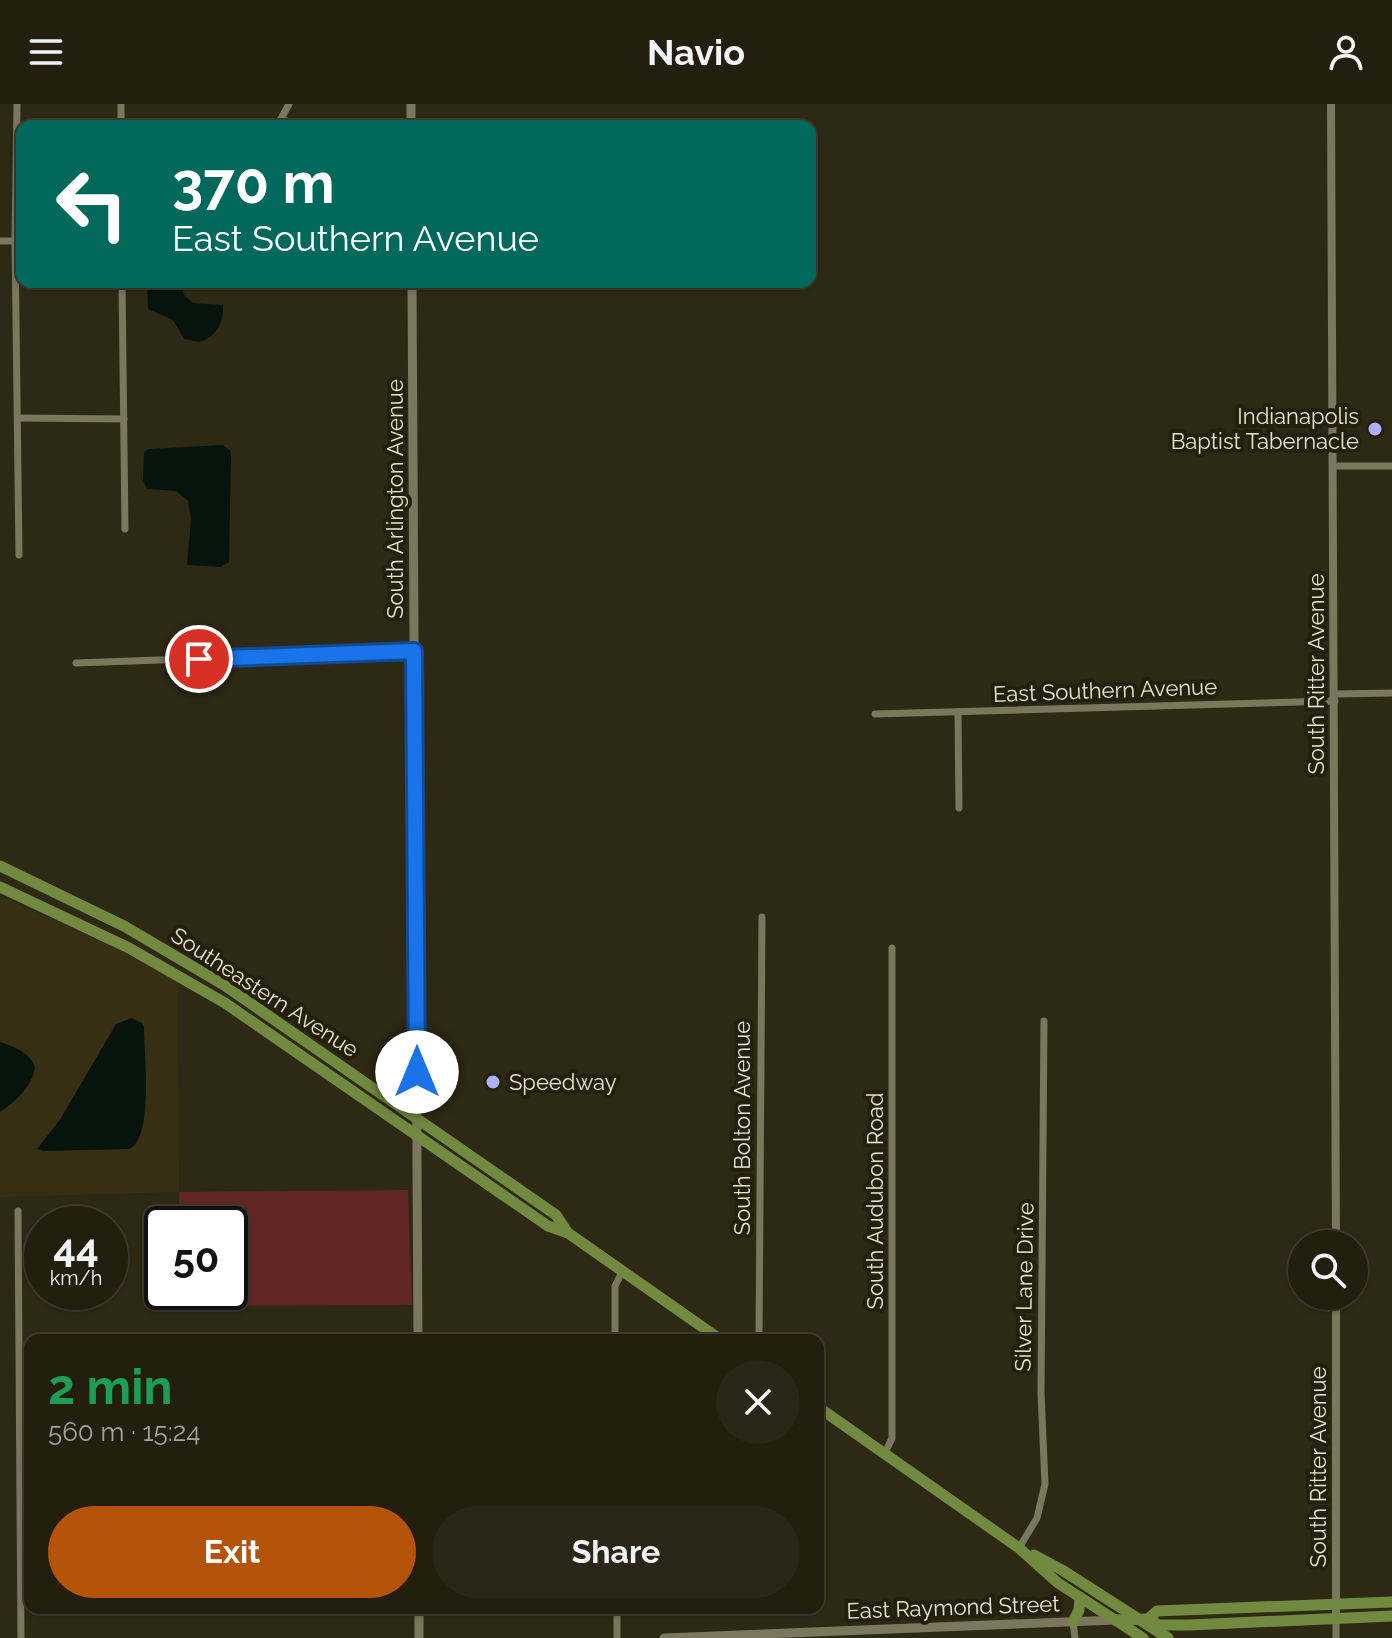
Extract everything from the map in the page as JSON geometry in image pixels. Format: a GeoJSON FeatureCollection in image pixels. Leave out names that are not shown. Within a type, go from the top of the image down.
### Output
{"type":"FeatureCollection","features":[{"type":"Feature","properties":{"kind":"main road","name":"South Arlington Avenue"},"geometry":{"type":"LineString","coordinates":[[412,288],[418,1334]]}},
{"type":"Feature","properties":{"kind":"main road","name":"Southeastern Avenue"},"geometry":{"type":"LineString","coordinates":[[0,866],[168,950],[251,1003],[556,1215],[568,1233]]}},
{"type":"Feature","properties":{"kind":"main road","name":"Southeastern Avenue"},"geometry":{"type":"LineString","coordinates":[[0,887],[94,930],[225,1003],[548,1226],[568,1233],[712,1334]]}},
{"type":"Feature","properties":{"kind":"main road"},"geometry":{"type":"LineString","coordinates":[[824,1411],[1019,1548],[1058,1583],[1143,1638]]}},
{"type":"Feature","properties":{"kind":"main road"},"geometry":{"type":"LineString","coordinates":[[1019,1548],[1062,1570],[1143,1619],[1168,1638]]}},
{"type":"Feature","properties":{"kind":"main road"},"geometry":{"type":"LineString","coordinates":[[1073,1622],[1079,1610],[1080,1597]]}},
{"type":"Feature","properties":{"kind":"main road","name":"East Raymond Street"},"geometry":{"type":"LineString","coordinates":[[1143,1619],[1157,1611],[1392,1602]]}},
{"type":"Feature","properties":{"kind":"main road"},"geometry":{"type":"LineString","coordinates":[[419,1614],[419,1638]]}},
{"type":"Feature","properties":{"kind":"main road","name":"East Raymond Street"},"geometry":{"type":"LineString","coordinates":[[664,1638],[878,1634],[1143,1619],[1159,1625],[1189,1625],[1392,1616]]}},
{"type":"Feature","properties":{"kind":"main road"},"geometry":{"type":"LineString","coordinates":[[1182,1638],[1189,1625]]}},
{"type":"Feature","properties":{"kind":"street","name":"South Ritter Avenue"},"geometry":{"type":"LineString","coordinates":[[1331,104],[1336,1230]]}},
{"type":"Feature","properties":{"kind":"street"},"geometry":{"type":"LineString","coordinates":[[19,288],[19,555]]}},
{"type":"Feature","properties":{"kind":"street"},"geometry":{"type":"LineString","coordinates":[[122,288],[125,529]]}},
{"type":"Feature","properties":{"kind":"street"},"geometry":{"type":"LineString","coordinates":[[18,418],[124,419]]}},
{"type":"Feature","properties":{"kind":"street"},"geometry":{"type":"LineString","coordinates":[[1333,466],[1392,466]]}},
{"type":"Feature","properties":{"kind":"street"},"geometry":{"type":"LineString","coordinates":[[76,663],[414,651]]}},
{"type":"Feature","properties":{"kind":"street","name":"East Southern Avenue"},"geometry":{"type":"LineString","coordinates":[[875,714],[1335,698],[1392,693]]}},
{"type":"Feature","properties":{"kind":"street"},"geometry":{"type":"LineString","coordinates":[[958,712],[959,808]]}},
{"type":"Feature","properties":{"kind":"street","name":"South Bolton Avenue"},"geometry":{"type":"LineString","coordinates":[[759,1334],[762,917]]}},
{"type":"Feature","properties":{"kind":"street","name":"South Audubon Road"},"geometry":{"type":"LineString","coordinates":[[885,1453],[892,1438],[892,948]]}},
{"type":"Feature","properties":{"kind":"street","name":"Silver Lane Drive"},"geometry":{"type":"LineString","coordinates":[[1019,1548],[1037,1518],[1045,1484],[1041,1393],[1044,1021]]}},
{"type":"Feature","properties":{"kind":"street"},"geometry":{"type":"LineString","coordinates":[[18,1211],[21,1638]]}},
{"type":"Feature","properties":{"kind":"street"},"geometry":{"type":"LineString","coordinates":[[615,1334],[615,1286],[622,1272]]}},
{"type":"Feature","properties":{"kind":"street","name":"South Ritter Avenue"},"geometry":{"type":"LineString","coordinates":[[1336,1310],[1336,1638]]}},
{"type":"Feature","properties":{"kind":"street"},"geometry":{"type":"LineString","coordinates":[[617,1614],[617,1638]]}},
{"type":"Feature","properties":{"kind":"street"},"geometry":{"type":"LineString","coordinates":[[1073,1622],[1075,1638]]}},
{"type":"Feature","properties":{"kind":"shaded area"},"geometry":{"type":"Polygon","coordinates":[[[147,288],[183,288],[184,295],[193,303],[223,305],[218,328],[199,342],[184,339],[173,320],[148,309],[147,288]]]}},
{"type":"Feature","properties":{"kind":"shaded area"},"geometry":{"type":"Polygon","coordinates":[[[223,445],[231,455],[229,562],[221,567],[187,565],[191,519],[188,501],[176,491],[147,489],[143,480],[144,452],[149,449],[223,445]]]}},
{"type":"Feature","properties":{"kind":"shaded area"},"geometry":{"type":"Polygon","coordinates":[[[0,896],[178,975],[179,1192],[0,1197],[0,896]]]}},
{"type":"Feature","properties":{"kind":"shaded area"},"geometry":{"type":"Polygon","coordinates":[[[132,1018],[144,1027],[146,1074],[145,1112],[137,1141],[130,1149],[37,1149],[61,1118],[116,1024],[132,1018]]]}},
{"type":"Feature","properties":{"kind":"shaded area"},"geometry":{"type":"Polygon","coordinates":[[[0,1042],[25,1054],[35,1067],[31,1081],[22,1093],[0,1112],[0,1042]]]}},
{"type":"Feature","properties":{"kind":"shaded area"},"geometry":{"type":"Polygon","coordinates":[[[408,1190],[412,1305],[248,1306],[248,1206],[179,1206],[179,1192],[408,1190]]]}},
{"type":"Feature","properties":{"kind":"place","name":"Indianapolis Baptist Tabernacle"},"geometry":{"type":"Point","coordinates":[1375,429]}},
{"type":"Feature","properties":{"kind":"place","name":"Speedway"},"geometry":{"type":"Point","coordinates":[493,1082]}},
{"type":"Feature","properties":{"kind":"route"},"geometry":{"type":"LineString","coordinates":[[199,659],[414,651],[417,1072]]}}]}
